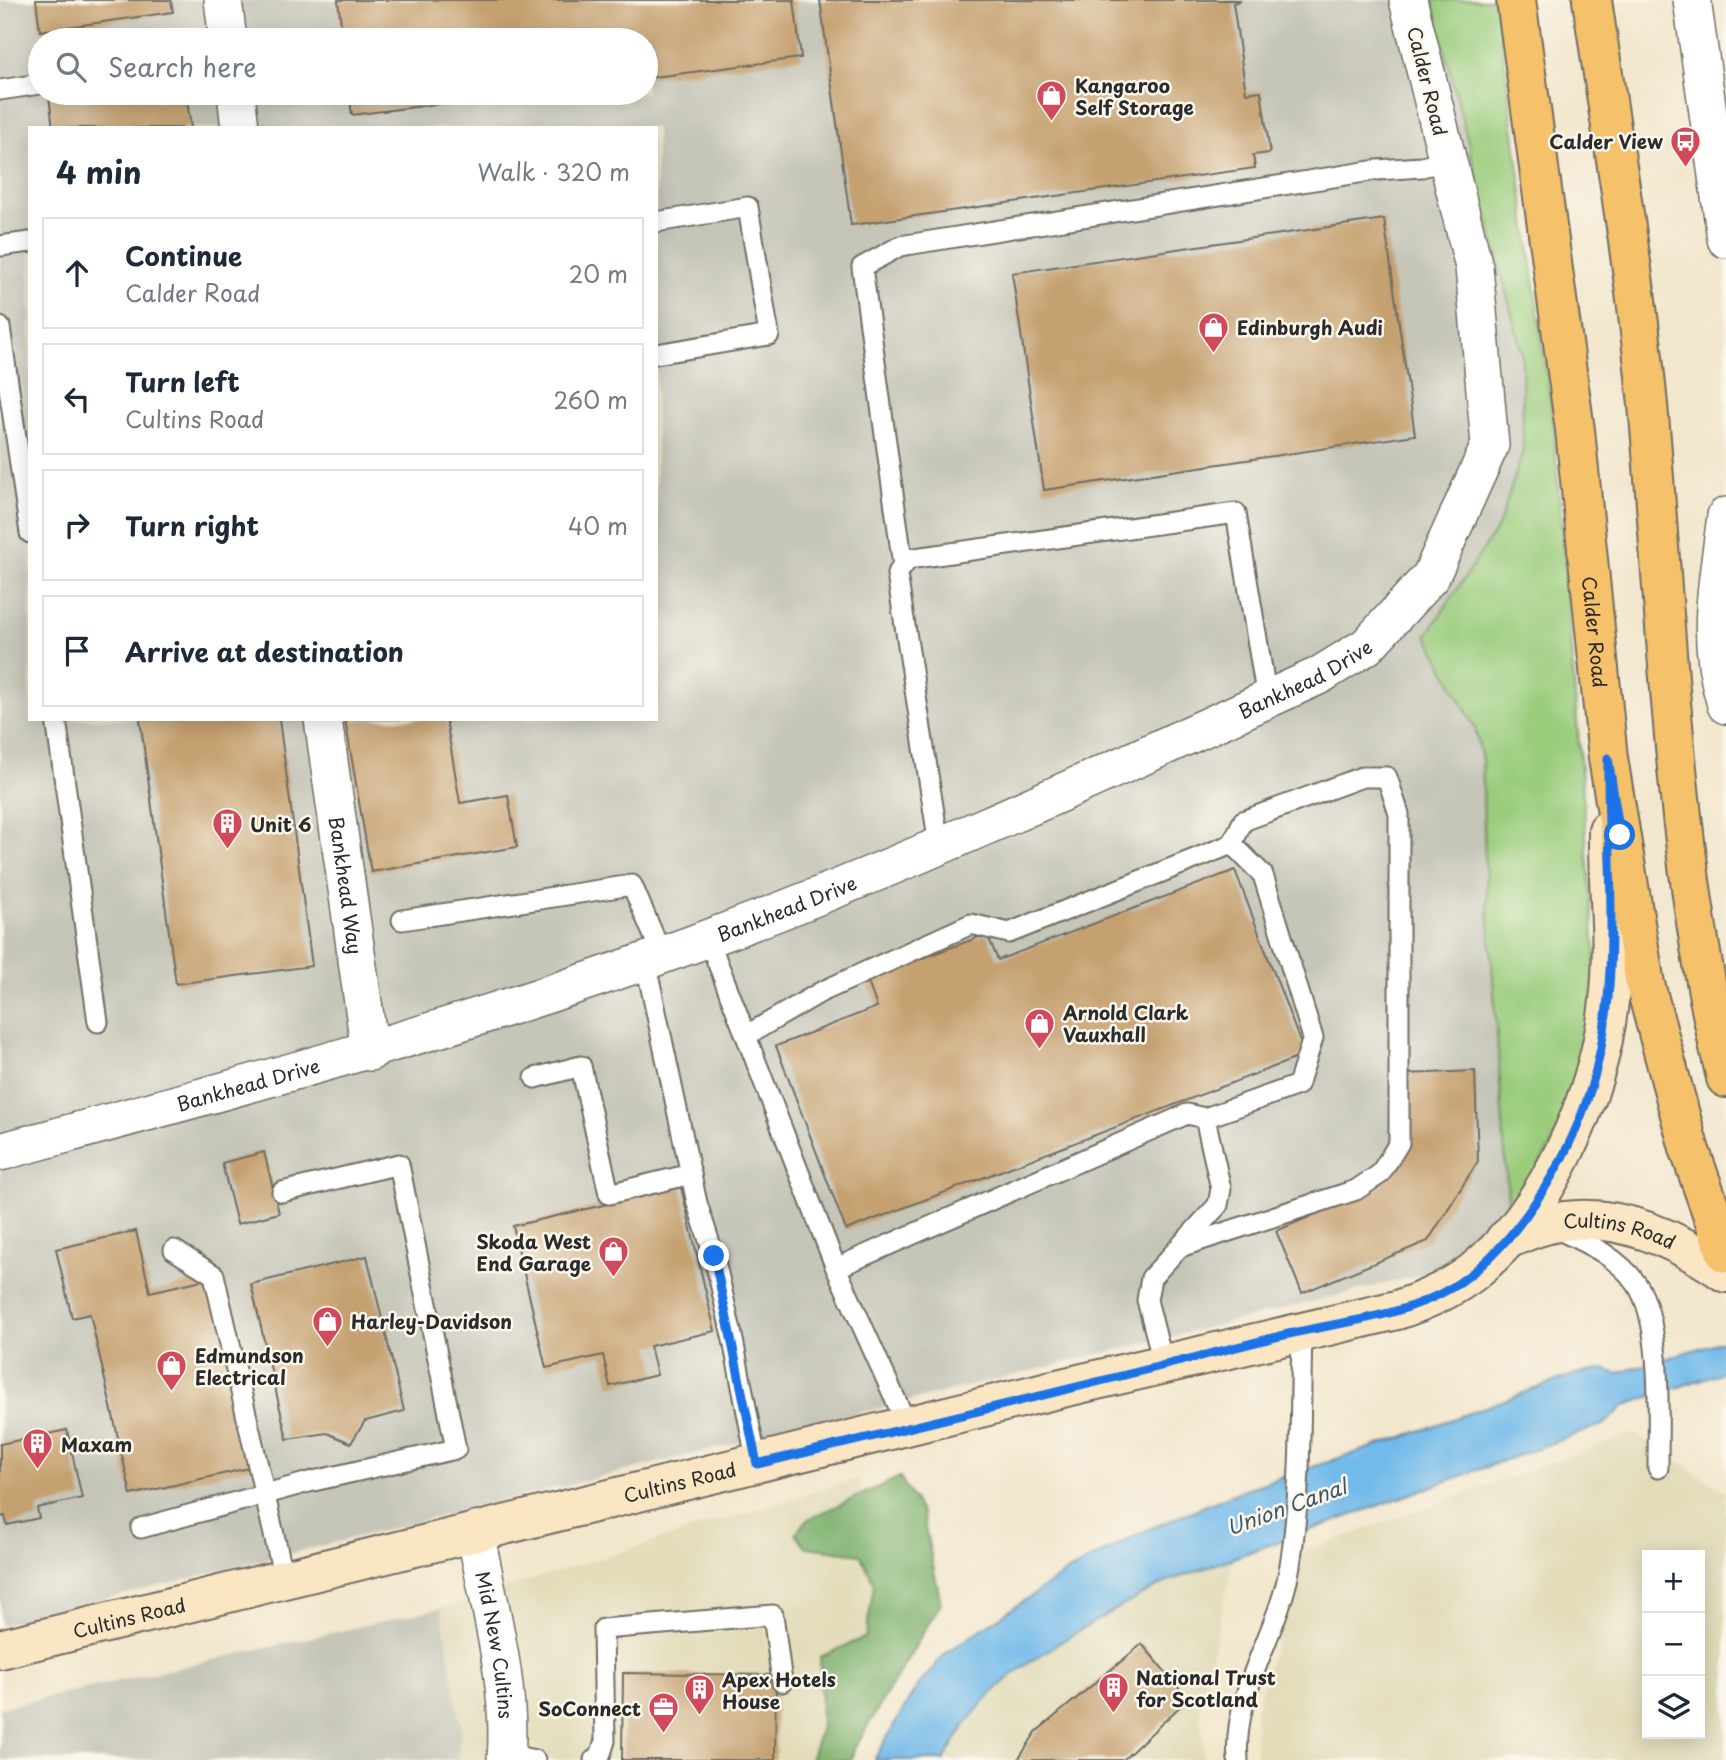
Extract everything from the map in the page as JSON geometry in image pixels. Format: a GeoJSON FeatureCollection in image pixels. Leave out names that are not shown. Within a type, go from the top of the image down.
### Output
{"type":"FeatureCollection","features":[{"type":"Feature","properties":{"kind":"main road","name":"Calder Road"},"geometry":{"type":"LineString","coordinates":[[1516,0],[1570,391],[1608,758],[1645,985],[1689,1148],[1726,1254]]}},
{"type":"Feature","properties":{"kind":"main road"},"geometry":{"type":"LineString","coordinates":[[1592,0],[1628,244],[1651,436],[1674,754],[1695,919],[1726,1078]]}},
{"type":"Feature","properties":{"kind":"street"},"geometry":{"type":"LineString","coordinates":[[223,0],[226,28]]}},
{"type":"Feature","properties":{"kind":"street","name":"Calder Road"},"geometry":{"type":"LineString","coordinates":[[1408,0],[1474,267],[1490,444],[1469,491]]}},
{"type":"Feature","properties":{"kind":"street"},"geometry":{"type":"LineString","coordinates":[[1692,0],[1726,239]]}},
{"type":"Feature","properties":{"kind":"street"},"geometry":{"type":"LineString","coordinates":[[237,105],[240,126]]}},
{"type":"Feature","properties":{"kind":"street","name":"Bankhead Drive"},"geometry":{"type":"LineString","coordinates":[[0,1153],[370,1052],[708,938],[1001,820],[1320,675],[1367,646],[1431,576],[1469,491]]}},
{"type":"Feature","properties":{"kind":"street"},"geometry":{"type":"LineString","coordinates":[[1726,516],[1712,638],[1716,670],[1726,705]]}},
{"type":"Feature","properties":{"kind":"street","name":"Bankhead Way"},"geometry":{"type":"LineString","coordinates":[[323,721],[370,1052]]}},
{"type":"Feature","properties":{"kind":"street","name":"Cultins Road"},"geometry":{"type":"LineString","coordinates":[[0,1649],[1303,1330],[1397,1310],[1424,1301],[1472,1273],[1505,1240],[1554,1172],[1576,1129],[1602,1047],[1609,1000],[1611,951],[1608,758]]}},
{"type":"Feature","properties":{"kind":"street","name":"Cultins Road"},"geometry":{"type":"LineString","coordinates":[[1505,1240],[1547,1224],[1590,1221],[1632,1225],[1668,1238],[1726,1273]]}},
{"type":"Feature","properties":{"kind":"street","name":"Mid New Cultins"},"geometry":{"type":"LineString","coordinates":[[475,1531],[516,1758]]}},
{"type":"Feature","properties":{"kind":"lane"},"geometry":{"type":"LineString","coordinates":[[0,89],[28,86]]}},
{"type":"Feature","properties":{"kind":"lane"},"geometry":{"type":"LineString","coordinates":[[903,566],[862,267],[900,246],[1377,170],[1422,167],[1448,160]]}},
{"type":"Feature","properties":{"kind":"lane"},"geometry":{"type":"LineString","coordinates":[[658,222],[748,207],[769,335],[658,354]]}},
{"type":"Feature","properties":{"kind":"lane"},"geometry":{"type":"LineString","coordinates":[[0,246],[28,242]]}},
{"type":"Feature","properties":{"kind":"lane"},"geometry":{"type":"LineString","coordinates":[[0,327],[23,436],[28,505]]}},
{"type":"Feature","properties":{"kind":"lane"},"geometry":{"type":"LineString","coordinates":[[939,845],[897,574],[908,559],[1236,513],[1267,699]]}},
{"type":"Feature","properties":{"kind":"lane"},"geometry":{"type":"LineString","coordinates":[[56,721],[98,1022]]}},
{"type":"Feature","properties":{"kind":"lane"},"geometry":{"type":"LineString","coordinates":[[747,1035],[821,992],[971,924],[1009,933],[1232,844],[1242,821],[1362,777],[1387,777],[1399,814],[1399,1143],[1380,1174],[1356,1190],[1180,1247]]}},
{"type":"Feature","properties":{"kind":"lane"},"geometry":{"type":"LineString","coordinates":[[836,1268],[1187,1114],[1205,1118],[1298,1085],[1313,1038],[1264,875],[1232,844]]}},
{"type":"Feature","properties":{"kind":"lane"},"geometry":{"type":"LineString","coordinates":[[402,919],[632,885],[654,957],[691,1174],[730,1328],[757,1464]]}},
{"type":"Feature","properties":{"kind":"lane"},"geometry":{"type":"LineString","coordinates":[[708,938],[836,1268],[908,1427]]}},
{"type":"Feature","properties":{"kind":"lane"},"geometry":{"type":"LineString","coordinates":[[535,1078],[581,1066],[609,1194],[691,1174]]}},
{"type":"Feature","properties":{"kind":"lane"},"geometry":{"type":"LineString","coordinates":[[1164,1366],[1147,1300],[1151,1278],[1218,1205],[1222,1189],[1205,1118]]}},
{"type":"Feature","properties":{"kind":"lane"},"geometry":{"type":"LineString","coordinates":[[141,1528],[456,1449],[399,1164],[282,1192]]}},
{"type":"Feature","properties":{"kind":"lane"},"geometry":{"type":"LineString","coordinates":[[1547,1224],[1593,1246],[1621,1266],[1637,1284],[1650,1318],[1657,1373],[1658,1468]]}},
{"type":"Feature","properties":{"kind":"lane"},"geometry":{"type":"LineString","coordinates":[[174,1250],[214,1275],[284,1578]]}},
{"type":"Feature","properties":{"kind":"lane"},"geometry":{"type":"LineString","coordinates":[[1238,1760],[1242,1704],[1290,1566],[1301,1425],[1303,1330]]}},
{"type":"Feature","properties":{"kind":"lane"},"geometry":{"type":"LineString","coordinates":[[594,1760],[600,1756],[605,1741],[603,1629],[773,1615],[782,1682]]}},
{"type":"Feature","properties":{"kind":"shaded area"},"geometry":{"type":"Polygon","coordinates":[[[0,0],[1496,0],[1553,421],[1585,798],[1509,1213],[1441,1270],[0,1625],[0,0]]]}},
{"type":"Feature","properties":{"kind":"shaded area"},"geometry":{"type":"Polygon","coordinates":[[[1634,1433],[1726,1492],[1726,1760],[1256,1760],[1255,1711],[1304,1551],[1634,1433]]]}},
{"type":"Feature","properties":{"kind":"shaded area"},"geometry":{"type":"Polygon","coordinates":[[[858,1478],[902,1621],[843,1760],[458,1760],[461,1726],[441,1608],[858,1478]]]}},
{"type":"Feature","properties":{"kind":"shaded area"},"geometry":{"type":"Polygon","coordinates":[[[1234,1558],[1200,1705],[1204,1760],[944,1760],[977,1707],[1011,1673],[1126,1601],[1169,1581],[1234,1558]]]}},
{"type":"Feature","properties":{"kind":"shaded area"},"geometry":{"type":"Polygon","coordinates":[[[441,1608],[461,1727],[458,1760],[0,1760],[0,1708],[441,1608]]]}},
{"type":"Feature","properties":{"kind":"green space"},"geometry":{"type":"Polygon","coordinates":[[[1432,0],[1496,0],[1553,421],[1596,963],[1583,1066],[1552,1144],[1509,1213],[1485,861],[1482,759],[1475,728],[1427,635],[1499,525],[1523,451],[1522,354],[1432,0]]]}},
{"type":"Feature","properties":{"kind":"green space"},"geometry":{"type":"Polygon","coordinates":[[[900,1477],[922,1513],[941,1603],[854,1749],[851,1760],[810,1760],[821,1727],[820,1657],[866,1637],[874,1583],[860,1554],[806,1547],[796,1533],[808,1519],[900,1477]]]}},
{"type":"Feature","properties":{"kind":"water","name":"Union Canal"},"geometry":{"type":"Polygon","coordinates":[[[1726,1340],[1726,1371],[1625,1405],[1605,1424],[1169,1581],[1145,1593],[1033,1660],[999,1686],[970,1718],[944,1760],[874,1760],[916,1688],[946,1653],[1070,1570],[1147,1530],[1243,1490],[1409,1435],[1575,1374],[1606,1369],[1616,1374],[1726,1340]]]}},
{"type":"Feature","properties":{"kind":"building"},"geometry":{"type":"Polygon","coordinates":[[[36,0],[171,0],[173,12],[61,28],[40,28],[36,0]]]}},
{"type":"Feature","properties":{"kind":"building"},"geometry":{"type":"Polygon","coordinates":[[[338,0],[794,0],[801,58],[658,76],[658,28],[342,28],[338,0]]]}},
{"type":"Feature","properties":{"kind":"building","name":"Kangaroo Self Storage"},"geometry":{"type":"Polygon","coordinates":[[[820,0],[1241,0],[1233,3],[1246,93],[1261,91],[1270,153],[1253,155],[1255,168],[851,225],[820,0]]]}},
{"type":"Feature","properties":{"kind":"building"},"geometry":{"type":"Polygon","coordinates":[[[50,105],[188,105],[191,126],[53,126],[50,105]]]}},
{"type":"Feature","properties":{"kind":"building"},"geometry":{"type":"Polygon","coordinates":[[[351,105],[431,105],[352,115],[351,105]]]}},
{"type":"Feature","properties":{"kind":"building","name":"Edinburgh Audi"},"geometry":{"type":"Polygon","coordinates":[[[1384,219],[1415,435],[1044,490],[1012,273],[1384,219]]]}},
{"type":"Feature","properties":{"kind":"building","name":"Unit 6"},"geometry":{"type":"Polygon","coordinates":[[[140,721],[279,721],[312,966],[176,984],[140,721]]]}},
{"type":"Feature","properties":{"kind":"building"},"geometry":{"type":"Polygon","coordinates":[[[345,721],[446,721],[460,803],[508,795],[517,847],[371,872],[345,721]]]}},
{"type":"Feature","properties":{"kind":"building","name":"Arnold Clark Vauxhall"},"geometry":{"type":"Polygon","coordinates":[[[1235,870],[1305,1055],[846,1230],[776,1046],[877,1007],[867,979],[987,934],[998,960],[1235,870]]]}},
{"type":"Feature","properties":{"kind":"building"},"geometry":{"type":"Polygon","coordinates":[[[1475,1071],[1478,1161],[1428,1241],[1302,1293],[1276,1231],[1380,1187],[1409,1146],[1407,1074],[1475,1071]]]}},
{"type":"Feature","properties":{"kind":"building"},"geometry":{"type":"Polygon","coordinates":[[[264,1152],[279,1213],[237,1224],[222,1163],[264,1152]]]}},
{"type":"Feature","properties":{"kind":"building","name":"Skoda West End Garage"},"geometry":{"type":"Polygon","coordinates":[[[681,1187],[715,1331],[650,1346],[657,1375],[610,1386],[603,1355],[546,1368],[513,1226],[681,1187]]]}},
{"type":"Feature","properties":{"kind":"building","name":"Edmundson Electrical"},"geometry":{"type":"Polygon","coordinates":[[[136,1231],[150,1292],[211,1278],[253,1467],[131,1495],[90,1314],[72,1318],[56,1249],[136,1231]]]}},
{"type":"Feature","properties":{"kind":"building","name":"Harley-Davidson"},"geometry":{"type":"Polygon","coordinates":[[[367,1256],[404,1411],[365,1421],[351,1443],[327,1433],[287,1439],[251,1284],[367,1256]]]}},
{"type":"Feature","properties":{"kind":"building","name":"Maxam"},"geometry":{"type":"Polygon","coordinates":[[[67,1430],[82,1498],[37,1508],[39,1518],[7,1525],[5,1516],[0,1517],[0,1444],[67,1430]]]}},
{"type":"Feature","properties":{"kind":"building","name":"National Trust for Scotland"},"geometry":{"type":"Polygon","coordinates":[[[1142,1644],[1188,1699],[1123,1760],[1018,1760],[1036,1732],[1142,1644]]]}},
{"type":"Feature","properties":{"kind":"building","name":"Apex Hotels House"},"geometry":{"type":"Polygon","coordinates":[[[623,1673],[776,1675],[775,1760],[622,1760],[623,1673]]]}},
{"type":"Feature","properties":{"kind":"place","name":"Kangaroo Self Storage"},"geometry":{"type":"Point","coordinates":[1052,123]}},
{"type":"Feature","properties":{"kind":"place","name":"Calder View"},"geometry":{"type":"Point","coordinates":[1686,168]}},
{"type":"Feature","properties":{"kind":"place","name":"Edinburgh Audi"},"geometry":{"type":"Point","coordinates":[1214,354]}},
{"type":"Feature","properties":{"kind":"place","name":"Unit 6"},"geometry":{"type":"Point","coordinates":[227,851]}},
{"type":"Feature","properties":{"kind":"place","name":"Arnold Clark Vauxhall"},"geometry":{"type":"Point","coordinates":[1040,1050]}},
{"type":"Feature","properties":{"kind":"place","name":"Skoda West End Garage"},"geometry":{"type":"Point","coordinates":[614,1279]}},
{"type":"Feature","properties":{"kind":"place","name":"Harley-Davidson"},"geometry":{"type":"Point","coordinates":[328,1348]}},
{"type":"Feature","properties":{"kind":"place","name":"Edmundson Electrical"},"geometry":{"type":"Point","coordinates":[172,1393]}},
{"type":"Feature","properties":{"kind":"place","name":"Maxam"},"geometry":{"type":"Point","coordinates":[38,1471]}},
{"type":"Feature","properties":{"kind":"place","name":"National Trust for Scotland"},"geometry":{"type":"Point","coordinates":[1113,1715]}},
{"type":"Feature","properties":{"kind":"place","name":"Apex Hotels House"},"geometry":{"type":"Point","coordinates":[699,1717]}},
{"type":"Feature","properties":{"kind":"place","name":"SoConnect"},"geometry":{"type":"Point","coordinates":[664,1735]}},
{"type":"Feature","properties":{"kind":"route"},"geometry":{"type":"LineString","coordinates":[[714,1256],[757,1464],[1049,1391],[1397,1310],[1424,1301],[1472,1273],[1517,1226],[1554,1172],[1576,1129],[1590,1089],[1602,1047],[1609,1000],[1611,951],[1608,758],[1620,835]]}}]}
